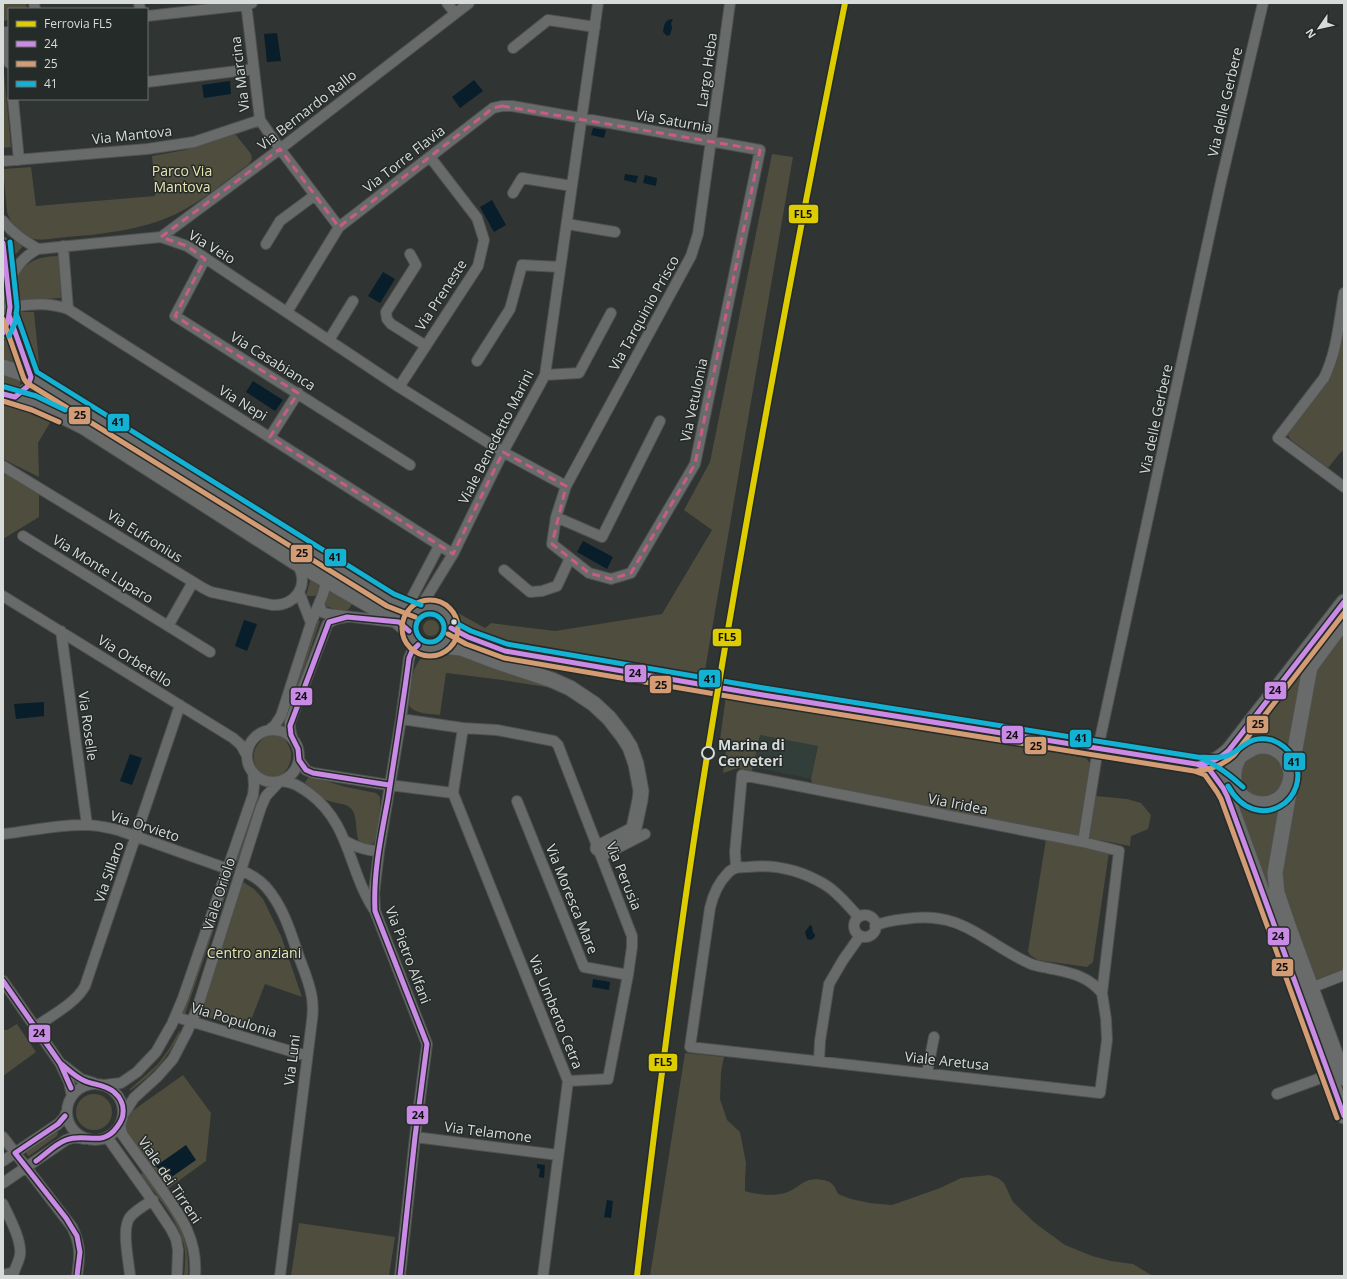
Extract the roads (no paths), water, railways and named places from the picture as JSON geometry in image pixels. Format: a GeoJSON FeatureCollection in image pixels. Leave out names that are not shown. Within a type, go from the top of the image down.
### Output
{"type":"FeatureCollection","features":[{"type":"Feature","properties":{"kind":"street"},"geometry":{"type":"LineString","coordinates":[[447,3],[455,13]]}},
{"type":"Feature","properties":{"kind":"street","name":"Via Bernardo Rallo"},"geometry":{"type":"LineString","coordinates":[[161,237],[280,149],[469,3]]}},
{"type":"Feature","properties":{"kind":"street","name":"Viale Benedetto Marini"},"geometry":{"type":"LineString","coordinates":[[418,609],[453,554],[503,452],[545,375],[598,3]]}},
{"type":"Feature","properties":{"kind":"street","name":"Largo Heba"},"geometry":{"type":"LineString","coordinates":[[711,142],[730,3]]}},
{"type":"Feature","properties":{"kind":"street","name":"Via delle Gerbere"},"geometry":{"type":"LineString","coordinates":[[1084,842],[1098,748],[1220,186],[1263,3]]}},
{"type":"Feature","properties":{"kind":"street"},"geometry":{"type":"LineString","coordinates":[[148,16],[249,4]]}},
{"type":"Feature","properties":{"kind":"street","name":"Via Marcina"},"geometry":{"type":"LineString","coordinates":[[249,4],[260,120],[339,227]]}},
{"type":"Feature","properties":{"kind":"street"},"geometry":{"type":"LineString","coordinates":[[513,48],[548,20],[595,28]]}},
{"type":"Feature","properties":{"kind":"street"},"geometry":{"type":"LineString","coordinates":[[6,32],[8,53]]}},
{"type":"Feature","properties":{"kind":"street"},"geometry":{"type":"LineString","coordinates":[[148,82],[254,69]]}},
{"type":"Feature","properties":{"kind":"street"},"geometry":{"type":"LineString","coordinates":[[13,100],[19,160]]}},
{"type":"Feature","properties":{"kind":"street","name":"Via Torre Flavia"},"geometry":{"type":"LineString","coordinates":[[287,312],[339,227],[492,108],[512,106],[582,118]]}},
{"type":"Feature","properties":{"kind":"street","name":"Via Saturnia"},"geometry":{"type":"LineString","coordinates":[[582,118],[760,150]]}},
{"type":"Feature","properties":{"kind":"street","name":"Via Mantova"},"geometry":{"type":"LineString","coordinates":[[3,161],[147,149],[194,142],[260,120]]}},
{"type":"Feature","properties":{"kind":"street","name":"Via Tarquinio Prisco"},"geometry":{"type":"LineString","coordinates":[[566,486],[691,256],[698,234],[711,142]]}},
{"type":"Feature","properties":{"kind":"street","name":"Via Vetulonia"},"geometry":{"type":"LineString","coordinates":[[566,486],[556,516],[552,544],[589,573],[611,579],[631,573],[695,464],[760,150]]}},
{"type":"Feature","properties":{"kind":"street","name":"Via Preneste"},"geometry":{"type":"LineString","coordinates":[[399,387],[478,266],[484,240],[477,218],[430,157]]}},
{"type":"Feature","properties":{"kind":"street"},"geometry":{"type":"LineString","coordinates":[[513,193],[522,178],[572,186]]}},
{"type":"Feature","properties":{"kind":"street"},"geometry":{"type":"LineString","coordinates":[[266,244],[280,221],[314,195]]}},
{"type":"Feature","properties":{"kind":"street"},"geometry":{"type":"LineString","coordinates":[[3,221],[17,236],[38,249],[18,266],[7,286]]}},
{"type":"Feature","properties":{"kind":"street"},"geometry":{"type":"LineString","coordinates":[[567,224],[615,232]]}},
{"type":"Feature","properties":{"kind":"street","name":"Via Veio"},"geometry":{"type":"LineString","coordinates":[[38,249],[161,237],[187,246],[399,387],[503,452],[566,486]]}},
{"type":"Feature","properties":{"kind":"street"},"geometry":{"type":"LineString","coordinates":[[3,242],[7,286],[7,310],[3,333]]}},
{"type":"Feature","properties":{"kind":"street"},"geometry":{"type":"LineString","coordinates":[[63,246],[68,309]]}},
{"type":"Feature","properties":{"kind":"street","name":"Via Preneste"},"geometry":{"type":"LineString","coordinates":[[410,254],[416,265],[386,312],[387,319],[391,324],[426,346]]}},
{"type":"Feature","properties":{"kind":"street","name":"Via Casabianca"},"geometry":{"type":"LineString","coordinates":[[205,259],[175,316],[410,465]]}},
{"type":"Feature","properties":{"kind":"street"},"geometry":{"type":"LineString","coordinates":[[476,362],[510,309],[522,265],[560,267]]}},
{"type":"Feature","properties":{"kind":"street"},"geometry":{"type":"LineString","coordinates":[[1344,293],[1333,357],[1324,378],[1278,438],[1344,487]]}},
{"type":"Feature","properties":{"kind":"street"},"geometry":{"type":"LineString","coordinates":[[329,340],[353,301]]}},
{"type":"Feature","properties":{"kind":"street","name":"Via Nepi"},"geometry":{"type":"LineString","coordinates":[[7,310],[39,303],[55,304],[68,309],[453,554]]}},
{"type":"Feature","properties":{"kind":"street"},"geometry":{"type":"LineString","coordinates":[[7,310],[31,377],[28,387],[9,396]]}},
{"type":"Feature","properties":{"kind":"street"},"geometry":{"type":"LineString","coordinates":[[545,375],[579,373],[612,314]]}},
{"type":"Feature","properties":{"kind":"street"},"geometry":{"type":"LineString","coordinates":[[3,367],[31,377],[391,600],[418,609],[436,608],[442,611],[450,622],[451,628],[450,635],[446,642],[441,646]]}},
{"type":"Feature","properties":{"kind":"street"},"geometry":{"type":"LineString","coordinates":[[270,437],[298,394]]}},
{"type":"Feature","properties":{"kind":"street"},"geometry":{"type":"LineString","coordinates":[[9,396],[42,406],[84,427],[295,562],[404,627],[418,645],[429,649],[441,646],[461,648],[552,680],[570,688],[594,704],[609,718],[630,747],[640,782],[640,800],[634,828],[600,852]]}},
{"type":"Feature","properties":{"kind":"street","name":"Via Vetulonia"},"geometry":{"type":"LineString","coordinates":[[556,516],[602,537],[660,421]]}},
{"type":"Feature","properties":{"kind":"street","name":"Via Eufronius"},"geometry":{"type":"LineString","coordinates":[[3,466],[211,592],[272,605],[281,605],[290,600],[299,592]]}},
{"type":"Feature","properties":{"kind":"street","name":"Via Monte Luparo"},"geometry":{"type":"LineString","coordinates":[[23,536],[210,652]]}},
{"type":"Feature","properties":{"kind":"street"},"geometry":{"type":"LineString","coordinates":[[404,627],[411,620],[418,609],[439,546]]}},
{"type":"Feature","properties":{"kind":"street"},"geometry":{"type":"LineString","coordinates":[[504,570],[530,592],[542,591],[557,586],[570,558]]}},
{"type":"Feature","properties":{"kind":"street"},"geometry":{"type":"LineString","coordinates":[[320,576],[326,576],[330,573],[331,568],[327,561]]}},
{"type":"Feature","properties":{"kind":"street"},"geometry":{"type":"LineString","coordinates":[[295,562],[302,575],[302,586],[299,592],[311,623]]}},
{"type":"Feature","properties":{"kind":"street"},"geometry":{"type":"LineString","coordinates":[[269,730],[275,725],[280,716],[311,623],[319,604],[326,582],[320,576]]}},
{"type":"Feature","properties":{"kind":"street"},"geometry":{"type":"LineString","coordinates":[[168,626],[193,582]]}},
{"type":"Feature","properties":{"kind":"street","name":"Via Orbetello"},"geometry":{"type":"LineString","coordinates":[[3,596],[233,738],[241,745],[247,756]]}},
{"type":"Feature","properties":{"kind":"street"},"geometry":{"type":"LineString","coordinates":[[1204,766],[1224,754],[1234,744],[1344,602]]}},
{"type":"Feature","properties":{"kind":"street"},"geometry":{"type":"LineString","coordinates":[[319,604],[320,610],[324,613],[404,627]]}},
{"type":"Feature","properties":{"kind":"street"},"geometry":{"type":"LineString","coordinates":[[280,782],[292,776],[296,770],[299,760],[298,749],[290,729],[290,722],[327,625],[329,622],[347,616]]}},
{"type":"Feature","properties":{"kind":"street"},"geometry":{"type":"LineString","coordinates":[[1344,621],[1310,667],[1275,873],[1277,893],[1344,1078]]}},
{"type":"Feature","properties":{"kind":"street"},"geometry":{"type":"LineString","coordinates":[[451,628],[468,637],[505,651],[762,695],[1204,766],[1228,763],[1239,757],[1247,750],[1265,746],[1282,754],[1288,762],[1291,776],[1287,790],[1281,797],[1272,802],[1263,804],[1254,803],[1245,799],[1226,780],[1204,766]]}},
{"type":"Feature","properties":{"kind":"street","name":"Via Roselle"},"geometry":{"type":"LineString","coordinates":[[61,631],[87,825]]}},
{"type":"Feature","properties":{"kind":"street","name":"Via Pietro Alfani"},"geometry":{"type":"LineString","coordinates":[[400,1276],[415,1136],[427,1044],[375,912],[374,894],[378,851],[401,720],[409,658],[412,651],[418,645]]}},
{"type":"Feature","properties":{"kind":"street"},"geometry":{"type":"LineString","coordinates":[[481,656],[505,651]]}},
{"type":"Feature","properties":{"kind":"street","name":"Via Sillaro"},"geometry":{"type":"LineString","coordinates":[[35,1027],[73,1000],[85,986],[180,705]]}},
{"type":"Feature","properties":{"kind":"street"},"geometry":{"type":"LineString","coordinates":[[299,760],[306,770],[313,773],[453,793],[463,728],[401,720]]}},
{"type":"Feature","properties":{"kind":"street","name":"Via Perusia"},"geometry":{"type":"LineString","coordinates":[[463,728],[497,730],[554,741],[558,746],[632,936],[628,975],[608,1079],[568,1081]]}},
{"type":"Feature","properties":{"kind":"street"},"geometry":{"type":"LineString","coordinates":[[292,737],[280,730],[269,730],[263,732],[250,744],[247,756],[248,763],[253,772],[260,779],[266,782],[292,782],[322,804],[336,823],[345,841],[363,892],[375,912]]}},
{"type":"Feature","properties":{"kind":"street"},"geometry":{"type":"LineString","coordinates":[[233,738],[246,739],[256,737]]}},
{"type":"Feature","properties":{"kind":"street"},"geometry":{"type":"LineString","coordinates":[[1238,792],[1234,783],[1233,774],[1239,757]]}},
{"type":"Feature","properties":{"kind":"street"},"geometry":{"type":"LineString","coordinates":[[1204,766],[1223,788],[1227,796],[1344,1116]]}},
{"type":"Feature","properties":{"kind":"street","name":"Viale Oriolo"},"geometry":{"type":"LineString","coordinates":[[99,1084],[122,1083],[144,1066],[160,1047],[176,1017],[254,791],[253,772]]}},
{"type":"Feature","properties":{"kind":"street","name":"Via Iridea"},"geometry":{"type":"LineString","coordinates":[[736,868],[735,852],[742,775],[1084,842],[1119,851],[1102,993]]}},
{"type":"Feature","properties":{"kind":"street","name":"Viale Oriolo"},"geometry":{"type":"LineString","coordinates":[[121,1120],[134,1098],[158,1076],[172,1059],[192,1021],[263,804],[270,792],[280,782]]}},
{"type":"Feature","properties":{"kind":"street","name":"Via Umberto Cetra"},"geometry":{"type":"LineString","coordinates":[[453,793],[568,1081],[543,1276]]}},
{"type":"Feature","properties":{"kind":"street","name":"Via Moresca Mare"},"geometry":{"type":"LineString","coordinates":[[517,801],[584,967],[628,975]]}},
{"type":"Feature","properties":{"kind":"street","name":"Via Orvieto"},"geometry":{"type":"LineString","coordinates":[[3,834],[61,826],[87,825],[118,830],[228,869]]}},
{"type":"Feature","properties":{"kind":"street"},"geometry":{"type":"LineString","coordinates":[[600,852],[645,834]]}},
{"type":"Feature","properties":{"kind":"street"},"geometry":{"type":"LineString","coordinates":[[345,841],[354,846],[367,850],[378,851]]}},
{"type":"Feature","properties":{"kind":"street"},"geometry":{"type":"LineString","coordinates":[[736,868],[775,866],[808,876],[825,884],[835,892],[859,917]]}},
{"type":"Feature","properties":{"kind":"street","name":"Viale Aretusa"},"geometry":{"type":"LineString","coordinates":[[736,868],[728,872],[714,894],[710,908],[690,1047],[1100,1093],[1107,1040],[1106,1019],[1102,993]]}},
{"type":"Feature","properties":{"kind":"street","name":"Via Luni"},"geometry":{"type":"LineString","coordinates":[[241,870],[255,877],[270,892],[278,904],[293,938],[308,982],[312,1004],[312,1020],[280,1276]]}},
{"type":"Feature","properties":{"kind":"street"},"geometry":{"type":"LineString","coordinates":[[866,916],[873,919],[876,926],[871,935],[864,937],[855,932],[854,926],[859,917],[866,916]]}},
{"type":"Feature","properties":{"kind":"street"},"geometry":{"type":"LineString","coordinates":[[876,926],[896,920],[912,918],[936,917],[946,919],[963,925],[978,933],[1010,954],[1032,965],[1087,979],[1096,985],[1102,993]]}},
{"type":"Feature","properties":{"kind":"street"},"geometry":{"type":"LineString","coordinates":[[818,1061],[829,984],[843,960],[860,936]]}},
{"type":"Feature","properties":{"kind":"street"},"geometry":{"type":"LineString","coordinates":[[1311,988],[1344,975]]}},
{"type":"Feature","properties":{"kind":"street"},"geometry":{"type":"LineString","coordinates":[[3,981],[60,1063],[69,1082],[72,1096]]}},
{"type":"Feature","properties":{"kind":"street","name":"Via Populonia"},"geometry":{"type":"LineString","coordinates":[[176,1017],[307,1056]]}},
{"type":"Feature","properties":{"kind":"street"},"geometry":{"type":"LineString","coordinates":[[927,1073],[934,1037]]}},
{"type":"Feature","properties":{"kind":"street"},"geometry":{"type":"LineString","coordinates":[[3,1183],[66,1140],[75,1138],[98,1140],[107,1138],[114,1132],[121,1120],[122,1106],[118,1097],[112,1090],[78,1077],[60,1063]]}},
{"type":"Feature","properties":{"kind":"street"},"geometry":{"type":"LineString","coordinates":[[1277,1094],[1329,1075]]}},
{"type":"Feature","properties":{"kind":"street"},"geometry":{"type":"LineString","coordinates":[[3,1161],[58,1124],[64,1118],[68,1104],[78,1089],[86,1085],[99,1084]]}},
{"type":"Feature","properties":{"kind":"street"},"geometry":{"type":"LineString","coordinates":[[66,1113],[68,1122],[73,1130],[79,1136],[88,1139]]}},
{"type":"Feature","properties":{"kind":"street","name":"Viale dei Tirreni"},"geometry":{"type":"LineString","coordinates":[[121,1120],[122,1134],[178,1213],[186,1227],[194,1250],[196,1263],[195,1276]]}},
{"type":"Feature","properties":{"kind":"street","name":"Via Telamone"},"geometry":{"type":"LineString","coordinates":[[415,1136],[558,1155]]}},
{"type":"Feature","properties":{"kind":"street"},"geometry":{"type":"LineString","coordinates":[[3,1137],[66,1218],[77,1236],[80,1252],[77,1276]]}},
{"type":"Feature","properties":{"kind":"street","name":"Viale dei Tirreni"},"geometry":{"type":"LineString","coordinates":[[107,1138],[153,1200],[168,1223],[176,1240],[178,1255],[177,1276]]}},
{"type":"Feature","properties":{"kind":"street"},"geometry":{"type":"LineString","coordinates":[[130,1276],[126,1228],[128,1221],[134,1213],[153,1200]]}},
{"type":"Feature","properties":{"kind":"street"},"geometry":{"type":"LineString","coordinates":[[3,1204],[20,1246],[20,1255],[14,1274],[3,1275]]}},
{"type":"Feature","properties":{"kind":"water"},"geometry":{"type":"Polygon","coordinates":[[[671,19],[673,20],[671,23],[672,28],[670,35],[667,36],[663,32],[664,26],[667,21],[671,19]]]}},
{"type":"Feature","properties":{"kind":"water"},"geometry":{"type":"Polygon","coordinates":[[[277,33],[281,61],[267,62],[264,34],[277,33]]]}},
{"type":"Feature","properties":{"kind":"water"},"geometry":{"type":"Polygon","coordinates":[[[474,80],[483,91],[460,108],[452,97],[474,80]]]}},
{"type":"Feature","properties":{"kind":"water"},"geometry":{"type":"Polygon","coordinates":[[[230,81],[231,94],[204,98],[202,85],[230,81]]]}},
{"type":"Feature","properties":{"kind":"water"},"geometry":{"type":"Polygon","coordinates":[[[593,128],[606,130],[604,138],[591,135],[593,128]]]}},
{"type":"Feature","properties":{"kind":"water"},"geometry":{"type":"Polygon","coordinates":[[[625,174],[638,176],[636,183],[624,180],[625,174]]]}},
{"type":"Feature","properties":{"kind":"water"},"geometry":{"type":"Polygon","coordinates":[[[645,175],[657,178],[656,186],[643,183],[645,175]]]}},
{"type":"Feature","properties":{"kind":"water"},"geometry":{"type":"Polygon","coordinates":[[[492,200],[506,225],[494,232],[480,207],[492,200]]]}},
{"type":"Feature","properties":{"kind":"water"},"geometry":{"type":"Polygon","coordinates":[[[383,272],[395,279],[380,303],[368,296],[383,272]]]}},
{"type":"Feature","properties":{"kind":"water"},"geometry":{"type":"Polygon","coordinates":[[[253,381],[283,400],[275,411],[246,392],[253,381]]]}},
{"type":"Feature","properties":{"kind":"water"},"geometry":{"type":"Polygon","coordinates":[[[583,541],[613,557],[607,569],[577,552],[583,541]]]}},
{"type":"Feature","properties":{"kind":"water"},"geometry":{"type":"Polygon","coordinates":[[[244,620],[257,624],[247,651],[235,646],[244,620]]]}},
{"type":"Feature","properties":{"kind":"water"},"geometry":{"type":"Polygon","coordinates":[[[44,702],[44,716],[16,719],[14,704],[44,702]]]}},
{"type":"Feature","properties":{"kind":"water"},"geometry":{"type":"Polygon","coordinates":[[[130,754],[142,758],[132,785],[120,781],[130,754]]]}},
{"type":"Feature","properties":{"kind":"water"},"geometry":{"type":"Polygon","coordinates":[[[810,925],[812,926],[813,933],[815,934],[815,937],[811,940],[807,939],[805,932],[810,925]]]}},
{"type":"Feature","properties":{"kind":"water"},"geometry":{"type":"Polygon","coordinates":[[[593,979],[610,982],[609,990],[592,987],[593,979]]]}},
{"type":"Feature","properties":{"kind":"water"},"geometry":{"type":"Polygon","coordinates":[[[186,1145],[196,1160],[166,1181],[156,1166],[186,1145]]]}},
{"type":"Feature","properties":{"kind":"water"},"geometry":{"type":"Polygon","coordinates":[[[537,1164],[545,1165],[544,1178],[539,1177],[540,1169],[537,1168],[537,1164]]]}},
{"type":"Feature","properties":{"kind":"water"},"geometry":{"type":"Polygon","coordinates":[[[607,1200],[613,1201],[611,1218],[604,1217],[607,1200]]]}},
{"type":"Feature","properties":{"kind":"rail line","name":"FL5"},"geometry":{"type":"LineString","coordinates":[[637,1276],[675,974],[717,695],[769,398],[845,3]]}},
{"type":"Feature","properties":{"kind":"place","name":"Marina di Cerveteri"},"geometry":{"type":"Point","coordinates":[708,753]}},
{"type":"Feature","properties":{"kind":"park label","name":"Parco Via Mantova"},"geometry":{"type":"Point","coordinates":[182,180]}},
{"type":"Feature","properties":{"kind":"park label","name":"Centro anziani"},"geometry":{"type":"Point","coordinates":[254,953]}}]}
